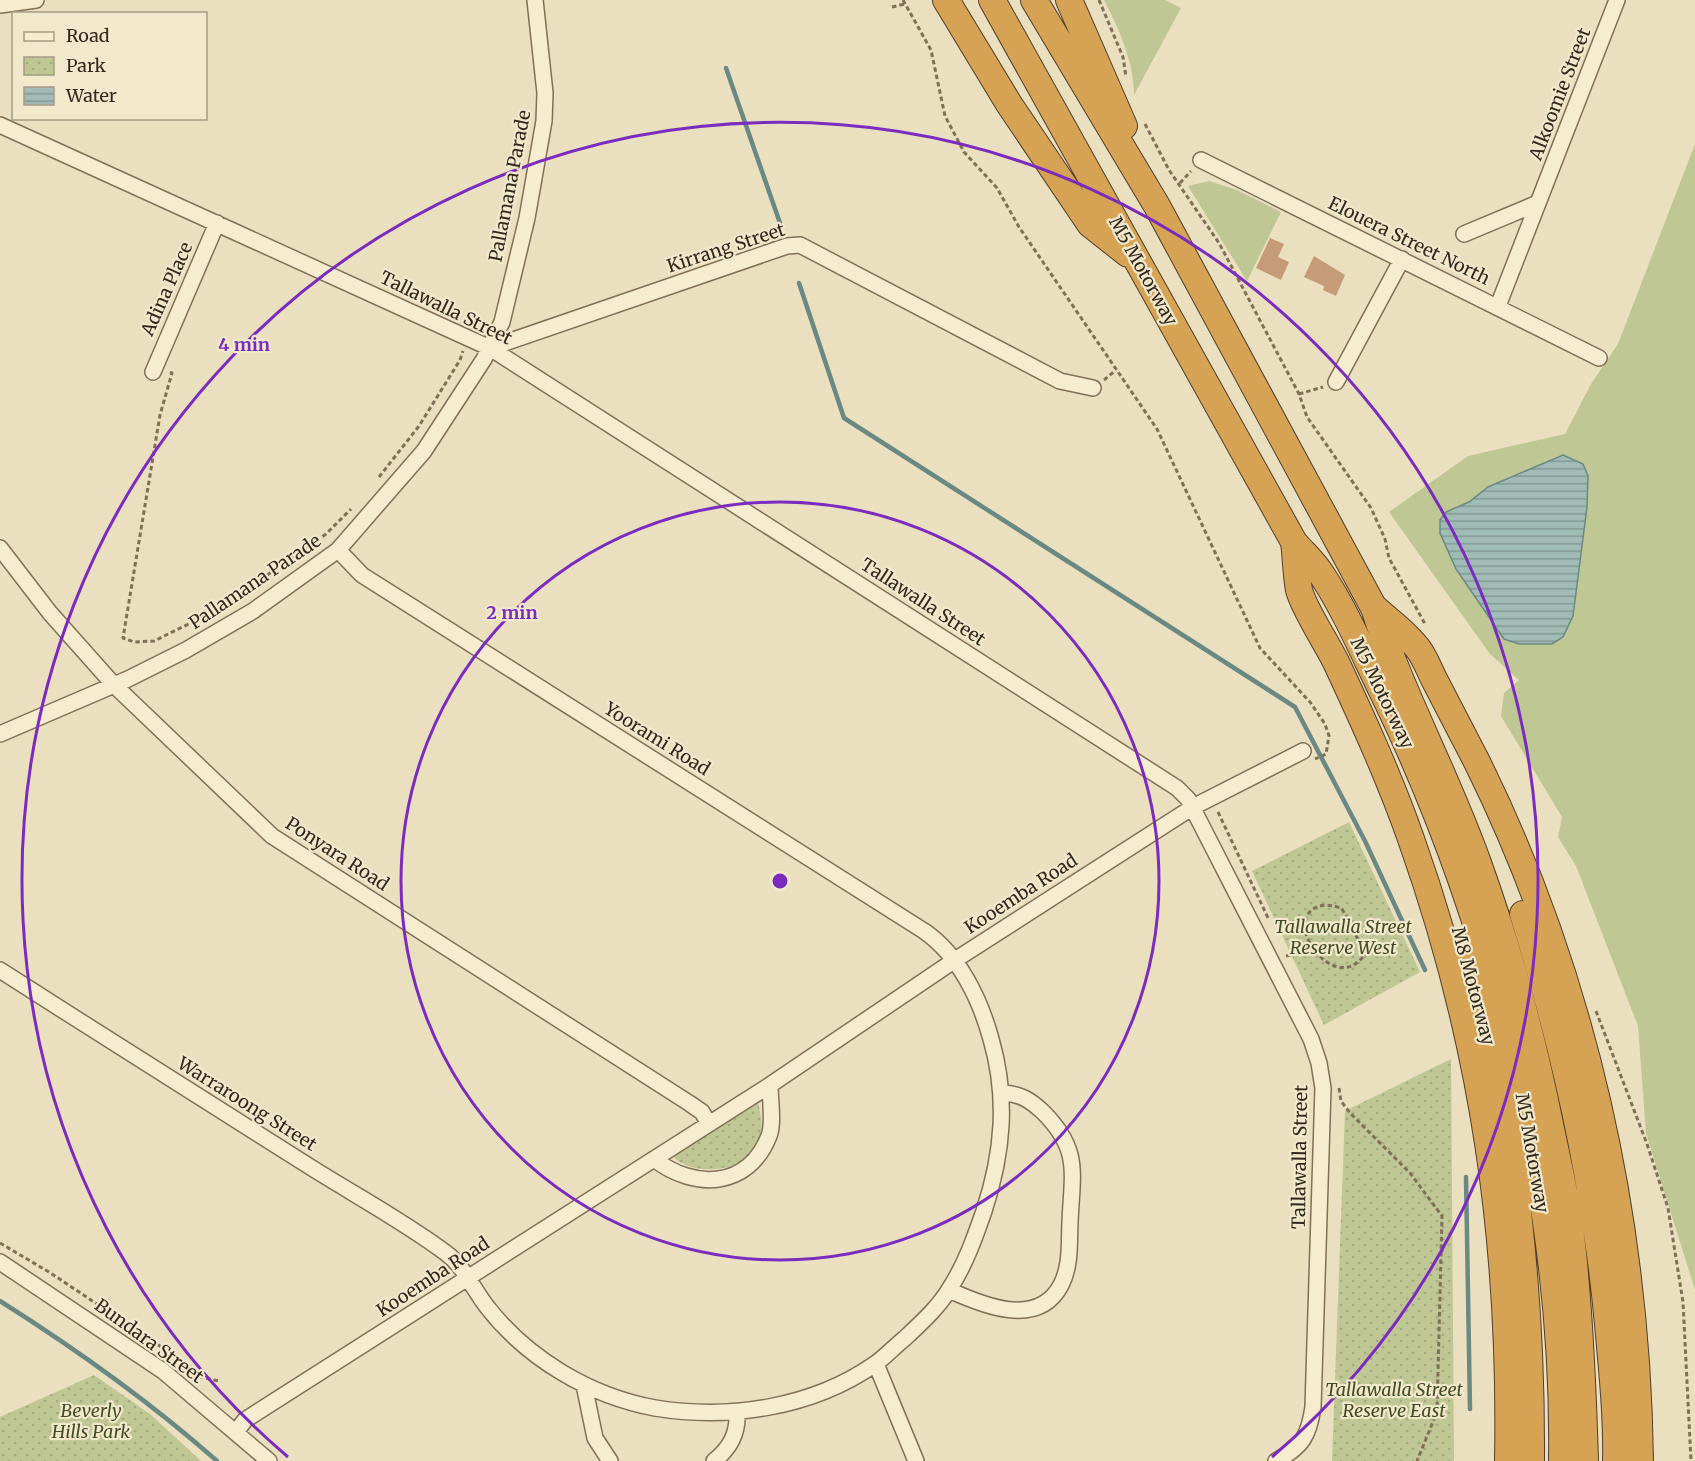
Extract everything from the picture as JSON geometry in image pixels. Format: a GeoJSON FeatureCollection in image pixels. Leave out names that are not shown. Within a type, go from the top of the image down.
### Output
{"type":"FeatureCollection","features":[{"type":"Feature","properties":{"kind":"highway"},"geometry":{"type":"LineString","coordinates":[[946,0],[1009,104],[1090,224],[1138,262]]}},
{"type":"Feature","properties":{"kind":"highway","name":"M5 Motorway"},"geometry":{"type":"LineString","coordinates":[[992,0],[1294,542],[1322,574],[1362,650],[1423,781],[1450,850],[1504,1021],[1519,1082],[1547,1240],[1556,1327],[1562,1461]]}},
{"type":"Feature","properties":{"kind":"highway","name":"M5 Motorway"},"geometry":{"type":"LineString","coordinates":[[1034,0],[1157,206],[1374,608],[1390,659],[1443,775],[1478,863],[1510,958],[1533,1043],[1573,1251],[1582,1359],[1585,1461]]}},
{"type":"Feature","properties":{"kind":"highway"},"geometry":{"type":"LineString","coordinates":[[1068,0],[1157,206]]}},
{"type":"Feature","properties":{"kind":"highway"},"geometry":{"type":"LineString","coordinates":[[1294,542],[1300,591],[1334,658],[1388,779],[1426,883],[1453,972],[1475,1066],[1494,1175],[1508,1334],[1508,1461]]}},
{"type":"Feature","properties":{"kind":"highway","name":"M8 Motorway"},"geometry":{"type":"LineString","coordinates":[[1294,542],[1309,585],[1354,670],[1403,774],[1448,894],[1470,968],[1502,1101],[1522,1245],[1529,1334],[1531,1461]]}},
{"type":"Feature","properties":{"kind":"highway"},"geometry":{"type":"LineString","coordinates":[[1374,608],[1407,651],[1467,774],[1523,912],[1554,1016],[1589,1175],[1602,1257],[1612,1364],[1616,1461]]}},
{"type":"Feature","properties":{"kind":"highway"},"geometry":{"type":"LineString","coordinates":[[1374,608],[1416,646],[1491,792],[1541,913],[1571,1005],[1595,1093],[1614,1181],[1627,1265],[1637,1364],[1640,1461]]}},
{"type":"Feature","properties":{"kind":"street"},"geometry":{"type":"LineString","coordinates":[[0,5],[36,0]]}},
{"type":"Feature","properties":{"kind":"street","name":"Pallamana Parade"},"geometry":{"type":"LineString","coordinates":[[0,734],[186,651],[253,611],[338,550],[424,451],[490,348],[502,322],[527,218],[544,121],[545,93],[535,0]]}},
{"type":"Feature","properties":{"kind":"street","name":"Alkoomie Street"},"geometry":{"type":"LineString","coordinates":[[1498,306],[1617,0]]}},
{"type":"Feature","properties":{"kind":"street","name":"Tallawalla Street"},"geometry":{"type":"LineString","coordinates":[[0,124],[490,348],[1178,788],[1193,807],[1311,1039],[1320,1063],[1322,1118],[1313,1407],[1305,1438],[1295,1450],[1276,1461]]}},
{"type":"Feature","properties":{"kind":"street","name":"Elouera Street North"},"geometry":{"type":"LineString","coordinates":[[1201,160],[1599,358]]}},
{"type":"Feature","properties":{"kind":"street"},"geometry":{"type":"LineString","coordinates":[[1464,234],[1538,203]]}},
{"type":"Feature","properties":{"kind":"street","name":"Adina Place"},"geometry":{"type":"LineString","coordinates":[[154,369],[217,223]]}},
{"type":"Feature","properties":{"kind":"street","name":"Kirrang Street"},"geometry":{"type":"LineString","coordinates":[[490,348],[787,246],[800,245],[1060,381],[1093,388]]}},
{"type":"Feature","properties":{"kind":"street"},"geometry":{"type":"LineString","coordinates":[[1336,382],[1402,259]]}},
{"type":"Feature","properties":{"kind":"street","name":"Ponyara Road"},"geometry":{"type":"LineString","coordinates":[[0,548],[50,613],[114,685],[272,836],[689,1103],[702,1112],[709,1124]]}},
{"type":"Feature","properties":{"kind":"street","name":"Yoorami Road"},"geometry":{"type":"LineString","coordinates":[[338,550],[362,575],[924,931],[940,942],[955,960],[985,1017],[1003,1093],[1003,1126],[996,1174],[969,1250],[949,1290],[918,1327],[876,1364]]}},
{"type":"Feature","properties":{"kind":"street","name":"Kooemba Road"},"geometry":{"type":"LineString","coordinates":[[236,1432],[245,1420],[770,1085],[955,960],[1193,807],[1303,750]]}},
{"type":"Feature","properties":{"kind":"street","name":"Warraroong Street"},"geometry":{"type":"LineString","coordinates":[[0,970],[449,1255],[506,1329],[529,1350],[585,1385],[653,1407],[704,1413],[736,1413],[775,1406],[815,1393],[876,1364]]}},
{"type":"Feature","properties":{"kind":"street"},"geometry":{"type":"LineString","coordinates":[[654,1159],[671,1172],[699,1179],[732,1176],[754,1164],[770,1134],[770,1085]]}},
{"type":"Feature","properties":{"kind":"street"},"geometry":{"type":"LineString","coordinates":[[949,1290],[983,1305],[1004,1311],[1023,1310],[1043,1304],[1061,1286],[1069,1260],[1073,1161],[1067,1141],[1055,1124],[1035,1105],[1020,1094],[1003,1093]]}},
{"type":"Feature","properties":{"kind":"street","name":"Bundara Street"},"geometry":{"type":"LineString","coordinates":[[0,1262],[162,1371],[269,1461]]}},
{"type":"Feature","properties":{"kind":"street"},"geometry":{"type":"LineString","coordinates":[[876,1364],[916,1461]]}},
{"type":"Feature","properties":{"kind":"street"},"geometry":{"type":"LineString","coordinates":[[585,1385],[595,1438],[610,1461]]}},
{"type":"Feature","properties":{"kind":"street"},"geometry":{"type":"LineString","coordinates":[[714,1461],[727,1450],[738,1428],[736,1413]]}},
{"type":"Feature","properties":{"kind":"path"},"geometry":{"type":"LineString","coordinates":[[1099,0],[1123,57],[1126,79]]}},
{"type":"Feature","properties":{"kind":"path"},"geometry":{"type":"LineString","coordinates":[[892,7],[904,2],[931,50],[945,116],[964,152],[997,188],[1019,227],[1156,429],[1260,648],[1310,702],[1325,724],[1329,736],[1326,754],[1320,757]]}},
{"type":"Feature","properties":{"kind":"path"},"geometry":{"type":"LineString","coordinates":[[1140,116],[1169,170],[1219,243],[1299,394],[1336,382]]}},
{"type":"Feature","properties":{"kind":"path"},"geometry":{"type":"LineString","coordinates":[[373,484],[419,426],[460,360],[468,338]]}},
{"type":"Feature","properties":{"kind":"path"},"geometry":{"type":"LineString","coordinates":[[154,369],[172,373],[160,415],[123,638],[134,642],[154,641],[217,610],[326,534],[354,506]]}},
{"type":"Feature","properties":{"kind":"path"},"geometry":{"type":"LineString","coordinates":[[1212,797],[1271,924]]}},
{"type":"Feature","properties":{"kind":"path"},"geometry":{"type":"LineString","coordinates":[[1326,904],[1342,909],[1362,947],[1362,958],[1351,967],[1339,968],[1325,963],[1314,950],[1305,931],[1305,922],[1309,914],[1326,904]]}},
{"type":"Feature","properties":{"kind":"path"},"geometry":{"type":"LineString","coordinates":[[1290,966],[1286,956],[1314,950]]}},
{"type":"Feature","properties":{"kind":"path"},"geometry":{"type":"LineString","coordinates":[[1338,1081],[1341,1101],[1350,1113],[1410,1173],[1442,1216],[1437,1412],[1417,1461]]}},
{"type":"Feature","properties":{"kind":"path","name":"Bundara Street"},"geometry":{"type":"LineString","coordinates":[[0,1243],[49,1272],[187,1364],[200,1377],[219,1381]]}},
{"type":"Feature","properties":{"kind":"green space"},"geometry":{"type":"Polygon","coordinates":[[[1104,0],[1165,0],[1181,8],[1134,95],[1128,58],[1104,0]]]}},
{"type":"Feature","properties":{"kind":"green space"},"geometry":{"type":"Polygon","coordinates":[[[1695,144],[1695,1290],[1646,1133],[1638,1026],[1576,866],[1558,837],[1562,817],[1501,716],[1504,693],[1519,680],[1490,654],[1389,512],[1468,456],[1565,434],[1591,384],[1618,344],[1695,144]]]}},
{"type":"Feature","properties":{"kind":"green space"},"geometry":{"type":"Polygon","coordinates":[[[1209,181],[1237,190],[1281,212],[1247,281],[1188,186],[1209,181]]]}},
{"type":"Feature","properties":{"kind":"green space","name":"Tallawalla Street Reserve West"},"geometry":{"type":"Polygon","coordinates":[[[1349,822],[1420,972],[1324,1025],[1252,871],[1349,822]]]}},
{"type":"Feature","properties":{"kind":"green space","name":"Tallawalla Street Reserve East"},"geometry":{"type":"Polygon","coordinates":[[[1451,1059],[1454,1461],[1332,1461],[1345,1111],[1451,1059]]]}},
{"type":"Feature","properties":{"kind":"green space"},"geometry":{"type":"Polygon","coordinates":[[[758,1102],[761,1116],[760,1139],[750,1156],[741,1162],[730,1167],[704,1169],[693,1168],[673,1157],[758,1102]]]}},
{"type":"Feature","properties":{"kind":"green space","name":"Beverly Hills Park"},"geometry":{"type":"Polygon","coordinates":[[[94,1375],[150,1414],[201,1461],[0,1461],[0,1417],[94,1375]]]}},
{"type":"Feature","properties":{"kind":"water"},"geometry":{"type":"Polygon","coordinates":[[[1563,455],[1583,464],[1588,476],[1587,507],[1573,616],[1563,637],[1552,644],[1519,644],[1504,639],[1456,569],[1440,533],[1440,520],[1446,512],[1469,502],[1488,487],[1563,455]]]}},
{"type":"Feature","properties":{"kind":"building"},"geometry":{"type":"Polygon","coordinates":[[[1270,238],[1284,244],[1278,257],[1289,262],[1281,280],[1256,268],[1270,238]]]}},
{"type":"Feature","properties":{"kind":"building"},"geometry":{"type":"Polygon","coordinates":[[[1314,256],[1345,275],[1336,296],[1323,290],[1324,286],[1304,277],[1314,256]]]}},
{"type":"Feature","properties":{"kind":"waterway"},"geometry":{"type":"LineString","coordinates":[[726,68],[780,223]]}},
{"type":"Feature","properties":{"kind":"waterway"},"geometry":{"type":"LineString","coordinates":[[799,283],[844,418],[1295,707],[1365,841],[1425,970]]}},
{"type":"Feature","properties":{"kind":"waterway"},"geometry":{"type":"LineString","coordinates":[[1466,1177],[1470,1409]]}},
{"type":"Feature","properties":{"kind":"waterway"},"geometry":{"type":"LineString","coordinates":[[0,1301],[112,1376],[217,1461]]}}]}
